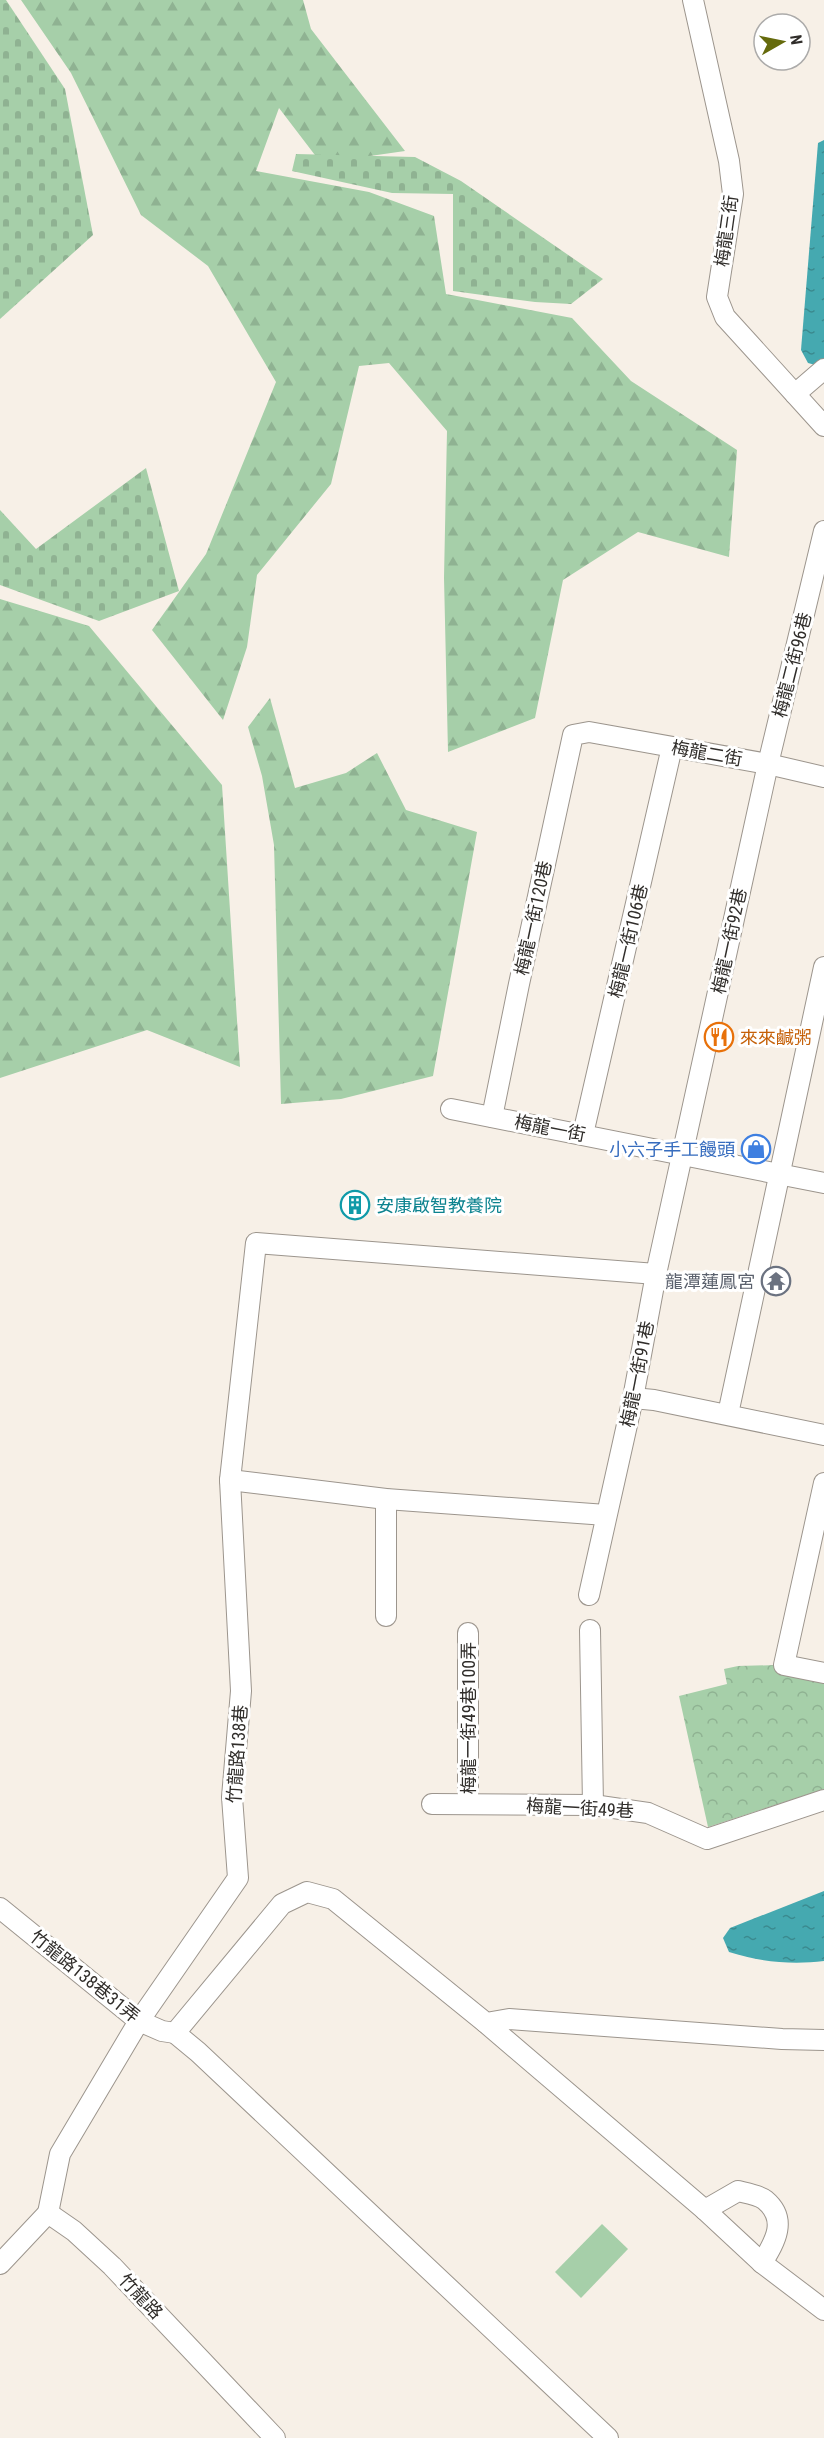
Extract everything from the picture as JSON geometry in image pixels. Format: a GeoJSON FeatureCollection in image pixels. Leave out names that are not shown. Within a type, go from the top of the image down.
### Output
{"type":"FeatureCollection","features":[{"type":"Feature","properties":{"kind":"street","name":"梅龍三街"},"geometry":{"type":"LineString","coordinates":[[693,0],[729,161],[733,194],[717,297],[725,317],[824,426]]}},
{"type":"Feature","properties":{"kind":"street"},"geometry":{"type":"LineString","coordinates":[[795,394],[824,369]]}},
{"type":"Feature","properties":{"kind":"street","name":"梅龍二街96巷"},"geometry":{"type":"LineString","coordinates":[[768,764],[824,531]]}},
{"type":"Feature","properties":{"kind":"street","name":"梅龍二街"},"geometry":{"type":"LineString","coordinates":[[589,732],[768,764],[824,777]]}},
{"type":"Feature","properties":{"kind":"street","name":"梅龍一街120巷"},"geometry":{"type":"LineString","coordinates":[[492,1117],[573,735],[589,732]]}},
{"type":"Feature","properties":{"kind":"street","name":"梅龍一街106巷"},"geometry":{"type":"LineString","coordinates":[[583,1134],[672,747]]}},
{"type":"Feature","properties":{"kind":"street","name":"梅龍一街92巷"},"geometry":{"type":"LineString","coordinates":[[683,1154],[768,764]]}},
{"type":"Feature","properties":{"kind":"street"},"geometry":{"type":"LineString","coordinates":[[728,1414],[824,968]]}},
{"type":"Feature","properties":{"kind":"street","name":"梅龍一街"},"geometry":{"type":"LineString","coordinates":[[451,1109],[824,1183]]}},
{"type":"Feature","properties":{"kind":"street","name":"梅龍一街91巷"},"geometry":{"type":"LineString","coordinates":[[589,1595],[633,1398],[656,1274],[683,1154]]}},
{"type":"Feature","properties":{"kind":"street","name":"竹龍路138巷"},"geometry":{"type":"LineString","coordinates":[[48,2213],[60,2154],[139,2021],[238,1878],[232,1797],[241,1691],[230,1480],[256,1243],[656,1274]]}},
{"type":"Feature","properties":{"kind":"street"},"geometry":{"type":"LineString","coordinates":[[633,1398],[728,1414],[824,1435]]}},
{"type":"Feature","properties":{"kind":"street"},"geometry":{"type":"LineString","coordinates":[[230,1480],[386,1499],[606,1515]]}},
{"type":"Feature","properties":{"kind":"street"},"geometry":{"type":"LineString","coordinates":[[824,1483],[784,1665],[824,1673]]}},
{"type":"Feature","properties":{"kind":"street"},"geometry":{"type":"LineString","coordinates":[[386,1499],[386,1616]]}},
{"type":"Feature","properties":{"kind":"street"},"geometry":{"type":"LineString","coordinates":[[590,1630],[592,1805]]}},
{"type":"Feature","properties":{"kind":"street","name":"梅龍一街49巷100弄"},"geometry":{"type":"LineString","coordinates":[[468,1633],[468,1804]]}},
{"type":"Feature","properties":{"kind":"street","name":"梅龍一街49巷"},"geometry":{"type":"LineString","coordinates":[[432,1804],[592,1805],[648,1813],[707,1839],[824,1800]]}},
{"type":"Feature","properties":{"kind":"street"},"geometry":{"type":"LineString","coordinates":[[608,2438],[198,2052],[175,2033],[282,1904],[307,1892],[333,1899],[486,2023],[705,2210],[762,2263],[824,2310]]}},
{"type":"Feature","properties":{"kind":"street","name":"竹龍路138巷31弄"},"geometry":{"type":"LineString","coordinates":[[0,1908],[139,2021],[162,2031],[175,2033]]}},
{"type":"Feature","properties":{"kind":"street"},"geometry":{"type":"LineString","coordinates":[[486,2023],[509,2019],[824,2040]]}},
{"type":"Feature","properties":{"kind":"street"},"geometry":{"type":"LineString","coordinates":[[705,2210],[738,2191],[764,2199],[777,2217],[777,2237],[762,2263]]}},
{"type":"Feature","properties":{"kind":"street"},"geometry":{"type":"LineString","coordinates":[[0,2264],[48,2213]]}},
{"type":"Feature","properties":{"kind":"street","name":"竹龍路"},"geometry":{"type":"LineString","coordinates":[[48,2213],[74,2231],[112,2266],[275,2438]]}},
{"type":"Feature","properties":{"kind":"green space"},"geometry":{"type":"Polygon","coordinates":[[[0,0],[6,0],[65,89],[93,235],[0,319],[0,0]]]}},
{"type":"Feature","properties":{"kind":"green space"},"geometry":{"type":"Polygon","coordinates":[[[21,0],[303,0],[311,29],[405,151],[321,163],[279,108],[256,171],[369,192],[434,216],[446,294],[572,318],[631,381],[737,450],[729,557],[638,532],[563,580],[535,718],[448,752],[444,578],[447,431],[389,363],[359,366],[331,484],[257,575],[247,647],[223,720],[152,630],[206,554],[276,382],[208,266],[141,215],[71,73],[21,0]]]}},
{"type":"Feature","properties":{"kind":"green space"},"geometry":{"type":"Polygon","coordinates":[[[296,154],[415,157],[461,181],[603,279],[571,304],[535,302],[453,291],[453,194],[392,193],[292,171],[296,154]]]}},
{"type":"Feature","properties":{"kind":"green space"},"geometry":{"type":"Polygon","coordinates":[[[146,468],[179,591],[99,621],[0,585],[0,510],[36,549],[146,468]]]}},
{"type":"Feature","properties":{"kind":"green space"},"geometry":{"type":"Polygon","coordinates":[[[0,599],[89,626],[222,785],[240,1067],[147,1030],[0,1078],[0,599]]]}},
{"type":"Feature","properties":{"kind":"green space"},"geometry":{"type":"Polygon","coordinates":[[[270,698],[295,788],[346,773],[377,753],[406,810],[477,832],[433,1076],[341,1099],[281,1104],[274,845],[262,776],[248,727],[270,698]]]}},
{"type":"Feature","properties":{"kind":"green space"},"geometry":{"type":"Polygon","coordinates":[[[777,1665],[824,1682],[824,1789],[708,1827],[679,1696],[727,1684],[724,1669],[738,1666],[777,1665]]]}},
{"type":"Feature","properties":{"kind":"green space"},"geometry":{"type":"Polygon","coordinates":[[[602,2224],[628,2249],[581,2298],[555,2272],[602,2224]]]}},
{"type":"Feature","properties":{"kind":"water"},"geometry":{"type":"Polygon","coordinates":[[[824,140],[824,362],[819,366],[808,363],[801,350],[818,143],[824,140]]]}},
{"type":"Feature","properties":{"kind":"water"},"geometry":{"type":"Polygon","coordinates":[[[824,1891],[824,1961],[776,1962],[729,1952],[723,1938],[730,1928],[824,1891]]]}},
{"type":"Feature","properties":{"kind":"place","name":"來來鹹粥"},"geometry":{"type":"Point","coordinates":[719,1037]}},
{"type":"Feature","properties":{"kind":"place","name":"小六子手工饅頭"},"geometry":{"type":"Point","coordinates":[756,1149]}},
{"type":"Feature","properties":{"kind":"place","name":"安康啟智教養院"},"geometry":{"type":"Point","coordinates":[355,1205]}},
{"type":"Feature","properties":{"kind":"place","name":"龍潭蓮鳳宮"},"geometry":{"type":"Point","coordinates":[776,1281]}}]}
